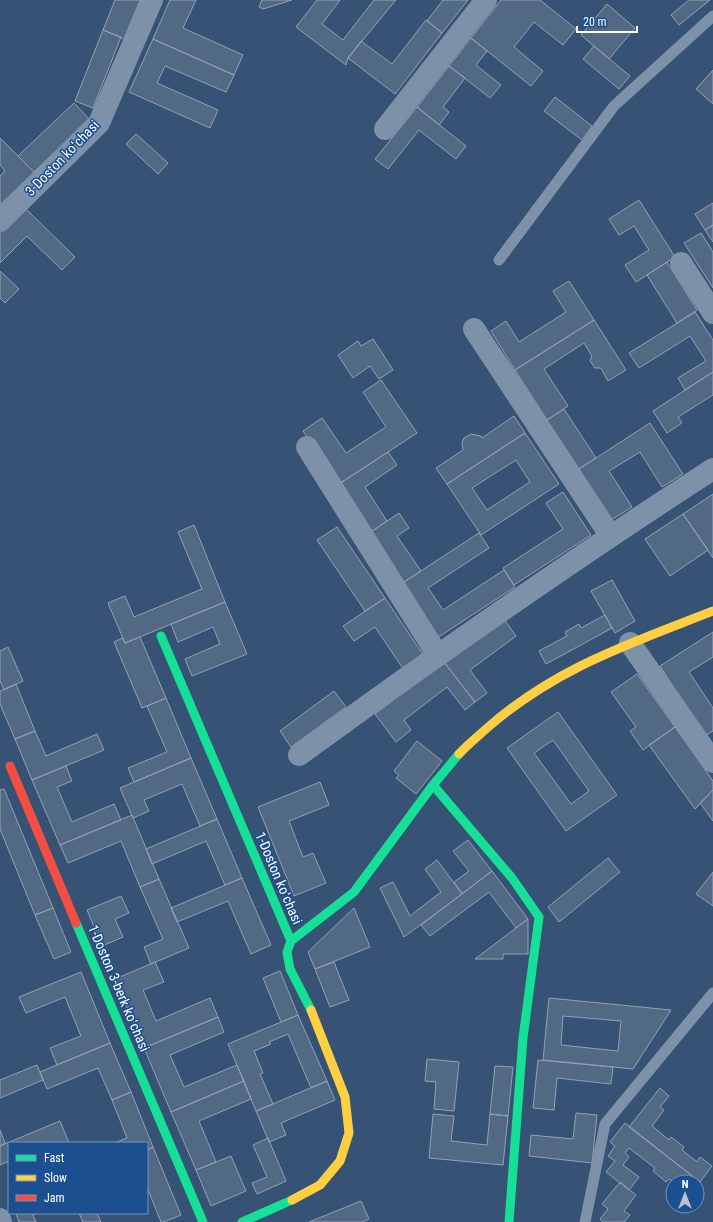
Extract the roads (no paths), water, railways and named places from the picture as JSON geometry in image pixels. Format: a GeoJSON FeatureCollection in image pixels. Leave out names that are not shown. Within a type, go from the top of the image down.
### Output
{"type":"FeatureCollection","features":[{"type":"Feature","properties":{"kind":"street","name":"3-Doston koʻchasi"},"geometry":{"type":"LineString","coordinates":[[0,221],[99,123],[152,0]]}},
{"type":"Feature","properties":{"kind":"street"},"geometry":{"type":"LineString","coordinates":[[385,129],[486,0]]}},
{"type":"Feature","properties":{"kind":"street"},"geometry":{"type":"LineString","coordinates":[[681,263],[713,313]]}},
{"type":"Feature","properties":{"kind":"street"},"geometry":{"type":"LineString","coordinates":[[474,329],[610,535]]}},
{"type":"Feature","properties":{"kind":"street"},"geometry":{"type":"LineString","coordinates":[[306,447],[437,654]]}},
{"type":"Feature","properties":{"kind":"street"},"geometry":{"type":"LineString","coordinates":[[299,755],[437,654],[610,535],[713,469]]}},
{"type":"Feature","properties":{"kind":"street"},"geometry":{"type":"LineString","coordinates":[[291,941],[354,892],[433,785],[461,752],[508,710],[549,682],[594,658],[713,611]]}},
{"type":"Feature","properties":{"kind":"street","name":"1-Doston koʻchasi"},"geometry":{"type":"LineString","coordinates":[[161,636],[291,941],[287,952],[290,969],[313,1014],[345,1097],[349,1133],[340,1161],[320,1185],[286,1203],[242,1222]]}},
{"type":"Feature","properties":{"kind":"street"},"geometry":{"type":"LineString","coordinates":[[630,643],[713,762]]}},
{"type":"Feature","properties":{"kind":"street","name":"1-Doston 3-berk koʻchasi"},"geometry":{"type":"LineString","coordinates":[[10,766],[203,1222]]}},
{"type":"Feature","properties":{"kind":"street"},"geometry":{"type":"LineString","coordinates":[[433,785],[512,878],[539,917],[523,1038],[510,1222]]}},
{"type":"Feature","properties":{"kind":"lane"},"geometry":{"type":"LineString","coordinates":[[499,260],[614,106],[713,16]]}},
{"type":"Feature","properties":{"kind":"lane"},"geometry":{"type":"LineString","coordinates":[[585,1222],[605,1124],[713,993]]}}]}
